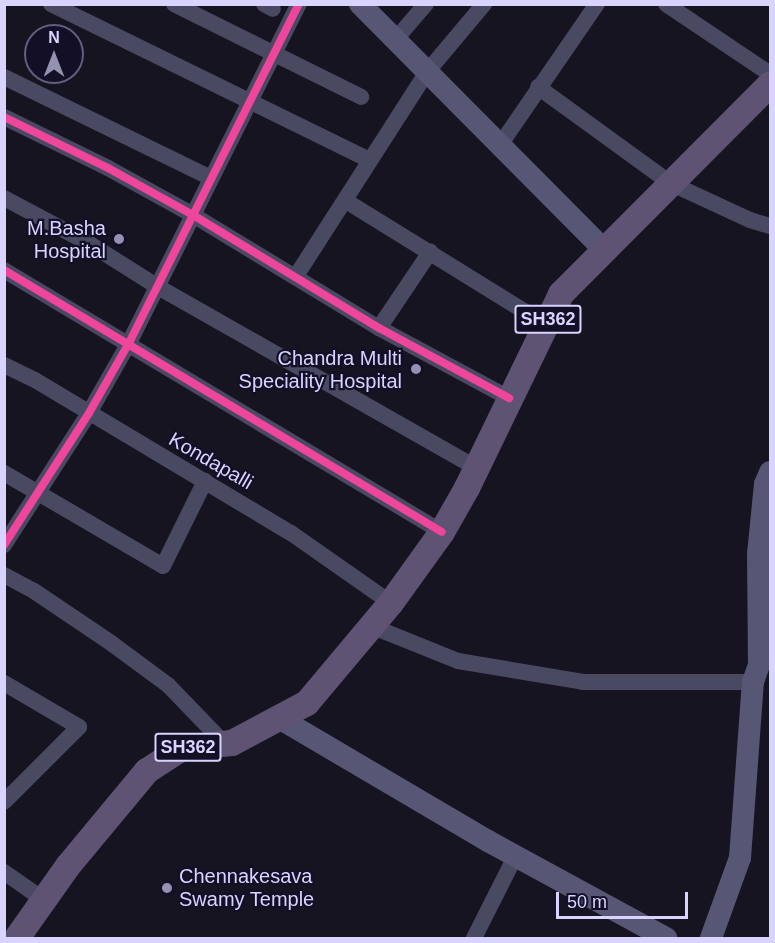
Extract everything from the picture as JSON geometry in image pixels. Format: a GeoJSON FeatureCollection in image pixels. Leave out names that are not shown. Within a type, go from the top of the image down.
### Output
{"type":"FeatureCollection","features":[{"type":"Feature","properties":{"kind":"main road"},"geometry":{"type":"LineString","coordinates":[[360,4],[605,251]]}},
{"type":"Feature","properties":{"kind":"main road","name":"SH362"},"geometry":{"type":"LineString","coordinates":[[23,934],[68,866],[147,771],[182,748],[226,745],[308,703],[391,603],[442,532],[477,468],[561,294],[771,84]]}},
{"type":"Feature","properties":{"kind":"main road"},"geometry":{"type":"LineString","coordinates":[[711,939],[740,858],[753,682],[765,656],[764,611],[758,554],[765,484],[771,472]]}},
{"type":"Feature","properties":{"kind":"main road"},"geometry":{"type":"LineString","coordinates":[[279,718],[666,939]]}},
{"type":"Feature","properties":{"kind":"street"},"geometry":{"type":"LineString","coordinates":[[51,4],[369,160]]}},
{"type":"Feature","properties":{"kind":"street"},"geometry":{"type":"LineString","coordinates":[[174,4],[361,97]]}},
{"type":"Feature","properties":{"kind":"street"},"geometry":{"type":"LineString","coordinates":[[4,545],[89,413],[129,342],[298,4]]}},
{"type":"Feature","properties":{"kind":"street"},"geometry":{"type":"LineString","coordinates":[[395,40],[426,4]]}},
{"type":"Feature","properties":{"kind":"street"},"geometry":{"type":"LineString","coordinates":[[296,276],[427,72],[484,4]]}},
{"type":"Feature","properties":{"kind":"street"},"geometry":{"type":"LineString","coordinates":[[500,145],[597,4]]}},
{"type":"Feature","properties":{"kind":"street"},"geometry":{"type":"LineString","coordinates":[[666,4],[771,74]]}},
{"type":"Feature","properties":{"kind":"street"},"geometry":{"type":"LineString","coordinates":[[4,77],[211,178]]}},
{"type":"Feature","properties":{"kind":"street"},"geometry":{"type":"LineString","coordinates":[[538,87],[670,183],[750,220],[771,226]]}},
{"type":"Feature","properties":{"kind":"street"},"geometry":{"type":"LineString","coordinates":[[4,117],[108,168],[193,215],[379,328],[509,398]]}},
{"type":"Feature","properties":{"kind":"street"},"geometry":{"type":"LineString","coordinates":[[4,198],[90,244],[158,287],[477,468]]}},
{"type":"Feature","properties":{"kind":"street"},"geometry":{"type":"LineString","coordinates":[[346,201],[545,324]]}},
{"type":"Feature","properties":{"kind":"street"},"geometry":{"type":"LineString","coordinates":[[379,328],[430,252]]}},
{"type":"Feature","properties":{"kind":"street"},"geometry":{"type":"LineString","coordinates":[[4,270],[129,342],[442,532]]}},
{"type":"Feature","properties":{"kind":"street","name":"Kondapalli"},"geometry":{"type":"LineString","coordinates":[[4,365],[291,533],[391,603]]}},
{"type":"Feature","properties":{"kind":"street"},"geometry":{"type":"LineString","coordinates":[[4,473],[163,566],[205,481]]}},
{"type":"Feature","properties":{"kind":"street"},"geometry":{"type":"LineString","coordinates":[[4,575],[92,630],[168,685],[226,745]]}},
{"type":"Feature","properties":{"kind":"street"},"geometry":{"type":"LineString","coordinates":[[371,626],[458,661],[583,682],[753,682]]}},
{"type":"Feature","properties":{"kind":"street"},"geometry":{"type":"LineString","coordinates":[[4,683],[79,727],[4,802]]}},
{"type":"Feature","properties":{"kind":"street"},"geometry":{"type":"LineString","coordinates":[[474,939],[516,855]]}},
{"type":"Feature","properties":{"kind":"street"},"geometry":{"type":"LineString","coordinates":[[4,872],[44,900]]}},
{"type":"Feature","properties":{"kind":"cycle path"},"geometry":{"type":"LineString","coordinates":[[4,545],[89,413],[129,343],[299,4]]}},
{"type":"Feature","properties":{"kind":"cycle path"},"geometry":{"type":"LineString","coordinates":[[4,117],[108,168],[193,215],[379,328],[509,398]]}},
{"type":"Feature","properties":{"kind":"cycle path"},"geometry":{"type":"LineString","coordinates":[[4,270],[442,532]]}},
{"type":"Feature","properties":{"kind":"place","name":"M.Basha Hospital"},"geometry":{"type":"Point","coordinates":[119,239]}},
{"type":"Feature","properties":{"kind":"place","name":"Chandra Multi Speciality Hospital"},"geometry":{"type":"Point","coordinates":[416,369]}},
{"type":"Feature","properties":{"kind":"place","name":"Chennakesava Swamy Temple"},"geometry":{"type":"Point","coordinates":[167,888]}}]}
